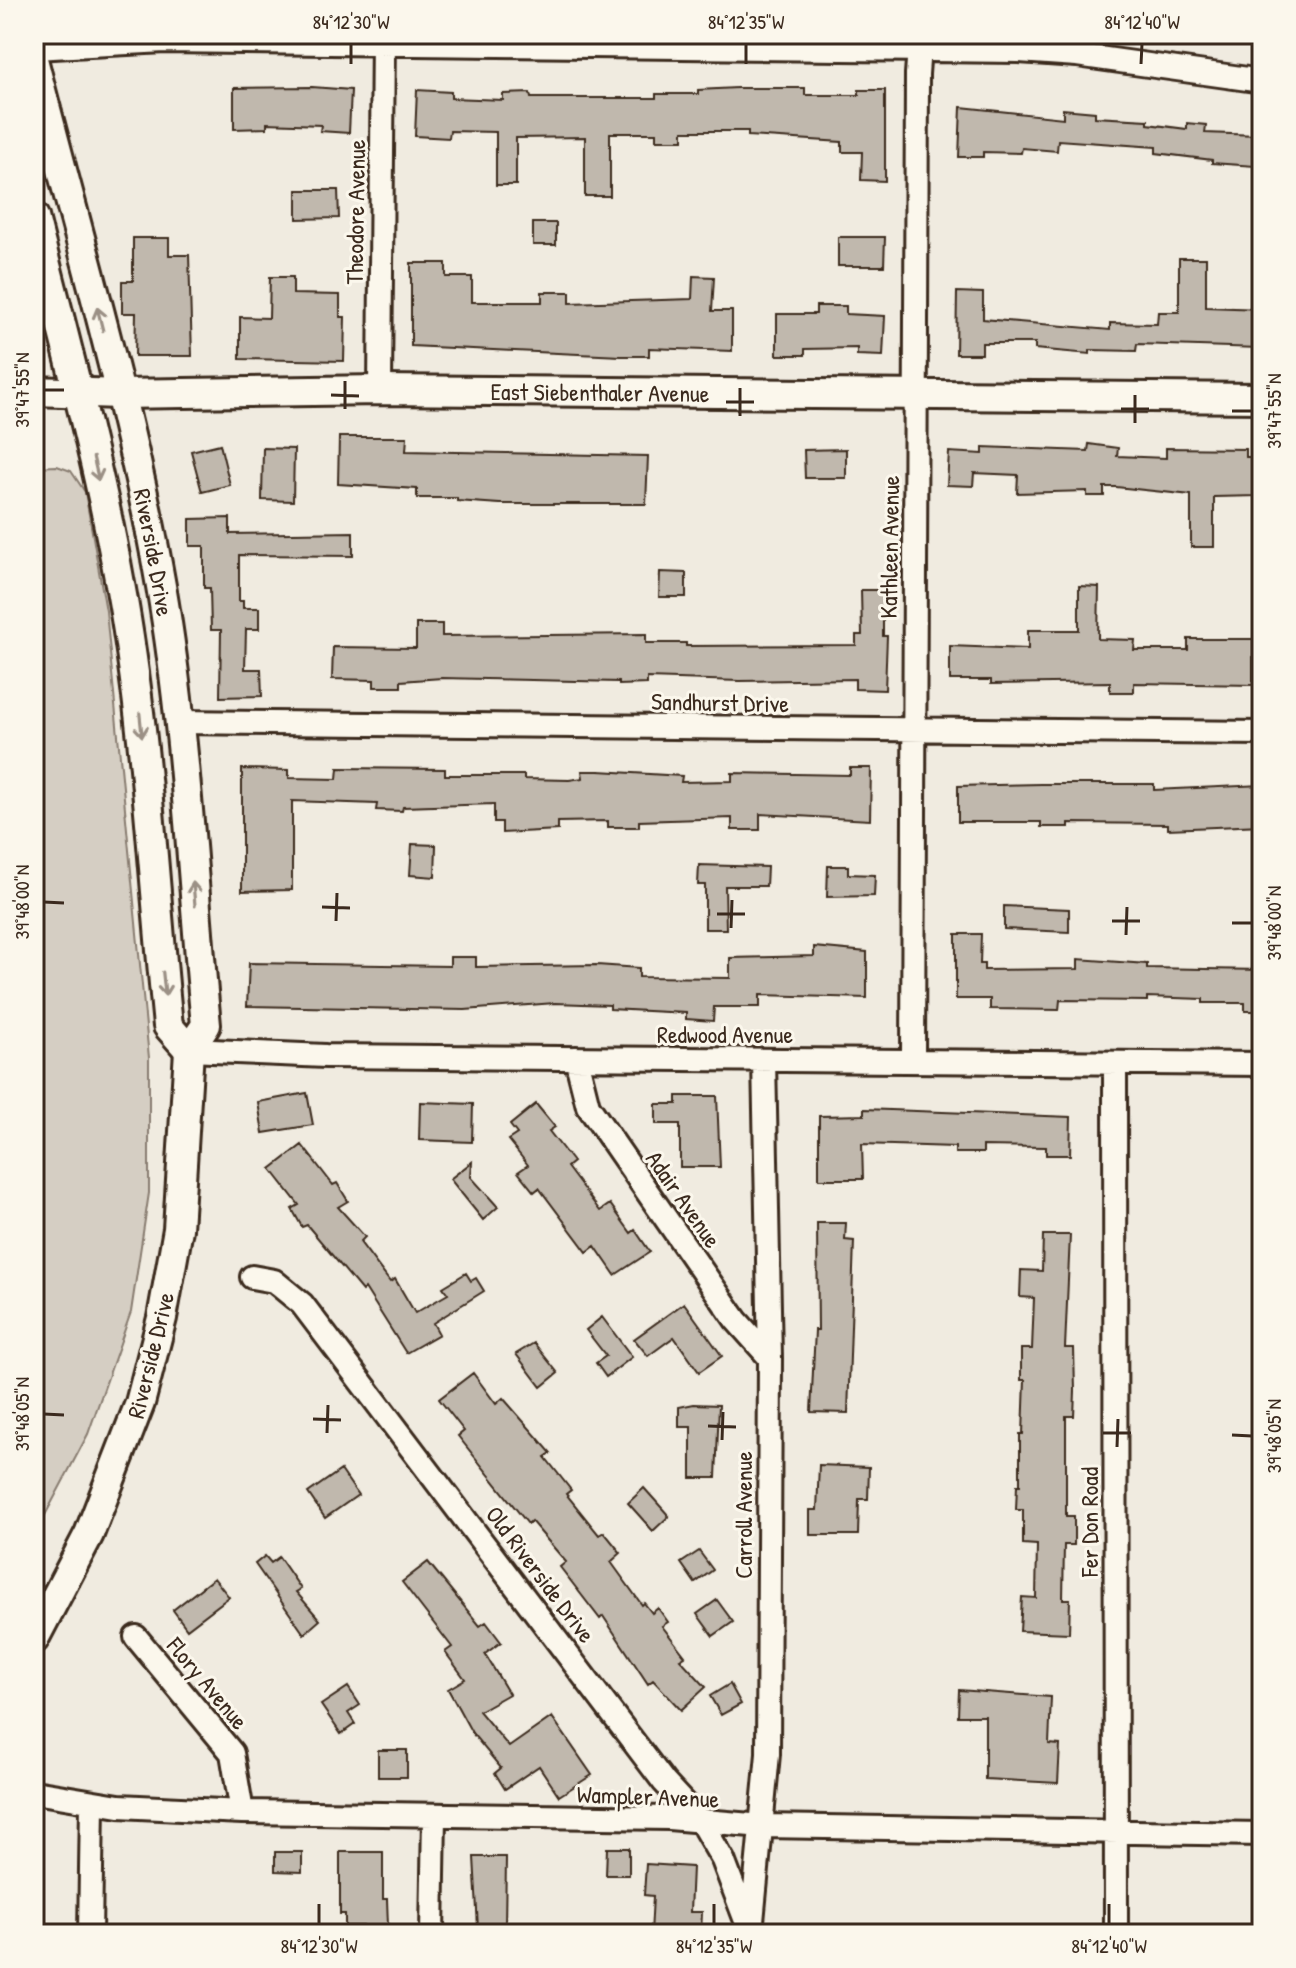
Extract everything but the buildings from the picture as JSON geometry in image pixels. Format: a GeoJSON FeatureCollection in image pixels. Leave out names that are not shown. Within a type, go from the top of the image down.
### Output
{"type":"FeatureCollection","features":[{"type":"Feature","properties":{"kind":"main road","name":"Riverside Drive"},"geometry":{"type":"LineString","coordinates":[[34,63],[119,394],[161,587],[206,1025],[189,1050],[178,1229],[162,1318],[140,1403],[89,1534],[34,1639]]}},
{"type":"Feature","properties":{"kind":"main road","name":"Riverside Drive"},"geometry":{"type":"LineString","coordinates":[[34,217],[121,585],[141,726],[168,1026],[189,1050]]}},
{"type":"Feature","properties":{"kind":"main road","name":"East Siebenthaler Avenue"},"geometry":{"type":"LineString","coordinates":[[34,391],[119,394],[380,390],[1262,398]]}},
{"type":"Feature","properties":{"kind":"street"},"geometry":{"type":"LineString","coordinates":[[34,48],[165,41],[383,39],[920,42],[1077,55],[1262,81]]}},
{"type":"Feature","properties":{"kind":"street","name":"Theodore Avenue"},"geometry":{"type":"LineString","coordinates":[[380,390],[383,39]]}},
{"type":"Feature","properties":{"kind":"street","name":"Kathleen Avenue"},"geometry":{"type":"LineString","coordinates":[[913,1061],[920,42]]}},
{"type":"Feature","properties":{"kind":"street","name":"Sandhurst Drive"},"geometry":{"type":"LineString","coordinates":[[177,722],[1262,733]]}},
{"type":"Feature","properties":{"kind":"street","name":"Redwood Avenue"},"geometry":{"type":"LineString","coordinates":[[189,1050],[326,1056],[1262,1064]]}},
{"type":"Feature","properties":{"kind":"street","name":"Adair Avenue"},"geometry":{"type":"LineString","coordinates":[[576,1058],[588,1106],[736,1320],[770,1358]]}},
{"type":"Feature","properties":{"kind":"street","name":"Carroll Avenue"},"geometry":{"type":"LineString","coordinates":[[751,1933],[757,1857],[763,1826],[768,1739],[770,1358],[764,1060]]}},
{"type":"Feature","properties":{"kind":"street","name":"Fer Don Road"},"geometry":{"type":"LineString","coordinates":[[1115,1063],[1116,1934]]}},
{"type":"Feature","properties":{"kind":"street","name":"Old Riverside Drive"},"geometry":{"type":"LineString","coordinates":[[252,1277],[274,1281],[302,1304],[664,1782],[701,1822],[723,1860],[751,1933]]}},
{"type":"Feature","properties":{"kind":"street","name":"Flory Avenue"},"geometry":{"type":"LineString","coordinates":[[136,1637],[232,1753],[242,1812]]}},
{"type":"Feature","properties":{"kind":"street","name":"Wampler Avenue"},"geometry":{"type":"LineString","coordinates":[[34,1792],[92,1804],[242,1812],[669,1818],[763,1826],[1262,1834]]}},
{"type":"Feature","properties":{"kind":"street"},"geometry":{"type":"LineString","coordinates":[[90,1934],[92,1804]]}},
{"type":"Feature","properties":{"kind":"street"},"geometry":{"type":"LineString","coordinates":[[432,1934],[434,1816]]}},
{"type":"Feature","properties":{"kind":"shaded area"},"geometry":{"type":"Polygon","coordinates":[[[57,466],[71,471],[85,492],[106,611],[149,1058],[149,1193],[131,1312],[88,1434],[34,1536],[34,467],[57,466]]]}}]}
